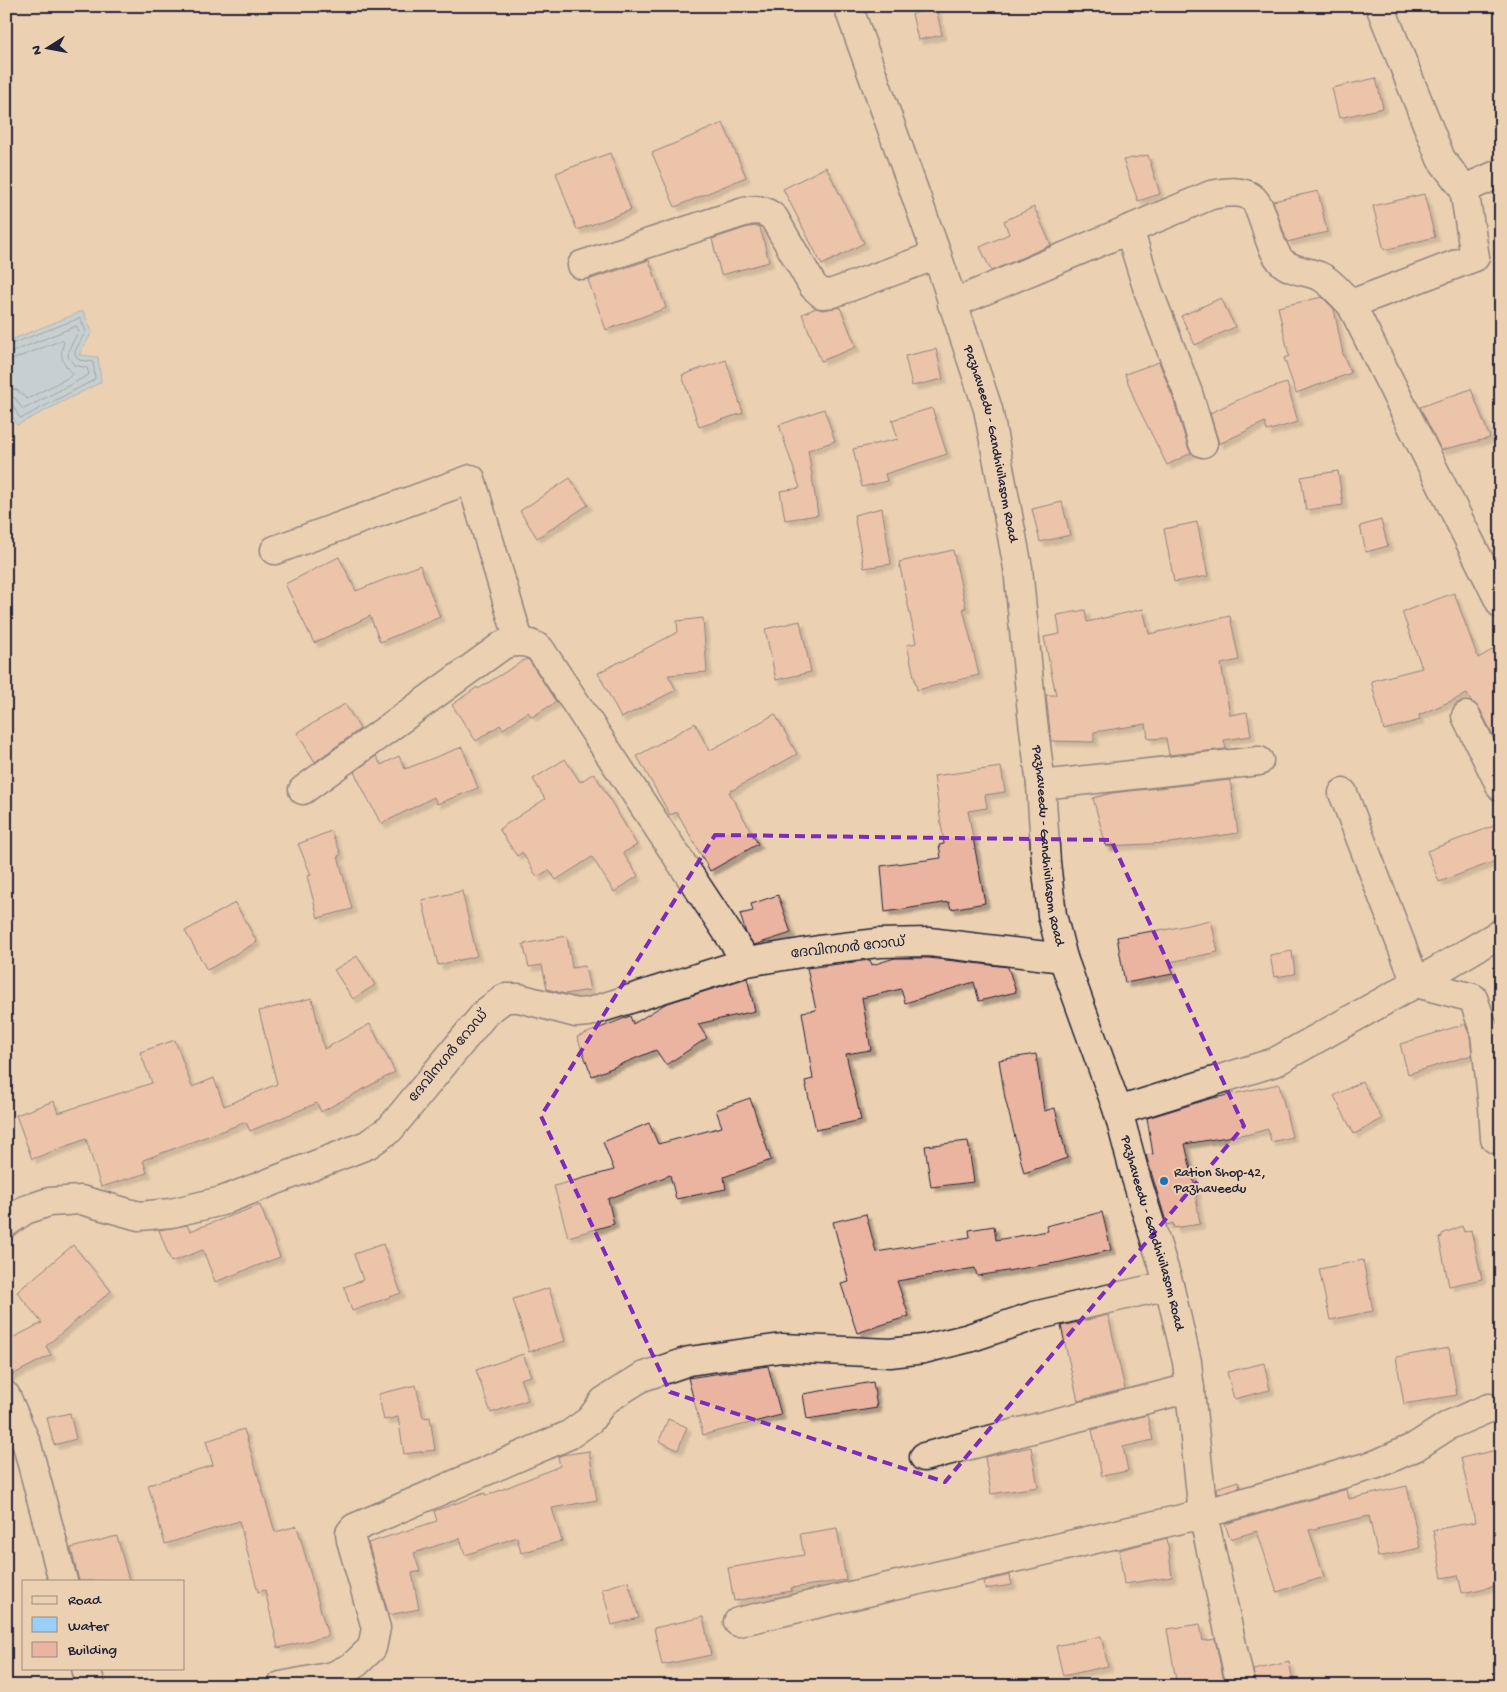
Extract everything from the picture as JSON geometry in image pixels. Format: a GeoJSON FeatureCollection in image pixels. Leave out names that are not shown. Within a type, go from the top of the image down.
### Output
{"type":"FeatureCollection","features":[{"type":"Feature","properties":{"kind":"street","name":"Pazhaveedu - Gandhivilasom Road"},"geometry":{"type":"LineString","coordinates":[[848,6],[937,255],[988,409],[1018,568],[1052,915],[1062,958],[1118,1111],[1136,1178],[1169,1285],[1187,1362],[1204,1514],[1241,1686]]}},
{"type":"Feature","properties":{"kind":"street"},"geometry":{"type":"LineString","coordinates":[[1351,304],[1475,257],[1464,189],[1441,159],[1380,6]]}},
{"type":"Feature","properties":{"kind":"street"},"geometry":{"type":"LineString","coordinates":[[1464,189],[1501,173]]}},
{"type":"Feature","properties":{"kind":"street"},"geometry":{"type":"LineString","coordinates":[[952,304],[1210,195],[1233,192],[1249,195],[1256,201],[1273,247],[1281,262],[1320,276],[1351,304],[1501,604]]}},
{"type":"Feature","properties":{"kind":"street"},"geometry":{"type":"LineString","coordinates":[[582,265],[756,209],[766,211],[774,218],[813,286],[822,294],[833,294],[937,255]]}},
{"type":"Feature","properties":{"kind":"street"},"geometry":{"type":"LineString","coordinates":[[1129,229],[1148,290],[1188,393],[1203,443]]}},
{"type":"Feature","properties":{"kind":"street"},"geometry":{"type":"LineString","coordinates":[[275,550],[471,479],[519,641]]}},
{"type":"Feature","properties":{"kind":"street"},"geometry":{"type":"LineString","coordinates":[[303,790],[503,645],[519,641],[532,643],[540,649],[747,962]]}},
{"type":"Feature","properties":{"kind":"street"},"geometry":{"type":"LineString","coordinates":[[1466,716],[1501,787]]}},
{"type":"Feature","properties":{"kind":"street"},"geometry":{"type":"LineString","coordinates":[[1040,785],[1259,761]]}},
{"type":"Feature","properties":{"kind":"street"},"geometry":{"type":"LineString","coordinates":[[1343,793],[1416,983]]}},
{"type":"Feature","properties":{"kind":"street"},"geometry":{"type":"LineString","coordinates":[[1118,1111],[1275,1062],[1501,933]]}},
{"type":"Feature","properties":{"kind":"street","name":"ദേവിനഗർ റോഡ്"},"geometry":{"type":"LineString","coordinates":[[6,1223],[25,1210],[49,1202],[82,1200],[138,1216],[170,1213],[222,1201],[366,1145],[390,1129],[486,1012],[504,998],[519,998],[576,1013],[589,1012],[747,962],[868,944],[929,942],[1062,958]]}},
{"type":"Feature","properties":{"kind":"street"},"geometry":{"type":"LineString","coordinates":[[1416,983],[1473,998],[1485,1033],[1494,1107],[1495,1139]]}},
{"type":"Feature","properties":{"kind":"street"},"geometry":{"type":"LineString","coordinates":[[281,1686],[333,1676],[353,1666],[372,1648],[376,1628],[351,1540],[350,1533],[354,1528],[569,1435],[590,1420],[604,1401],[642,1377],[689,1361],[782,1348],[890,1353],[924,1349],[969,1338],[1034,1316],[1169,1285]]}},
{"type":"Feature","properties":{"kind":"street"},"geometry":{"type":"LineString","coordinates":[[924,1457],[1190,1388]]}},
{"type":"Feature","properties":{"kind":"street"},"geometry":{"type":"LineString","coordinates":[[6,1396],[27,1445],[63,1580]]}},
{"type":"Feature","properties":{"kind":"street"},"geometry":{"type":"LineString","coordinates":[[738,1622],[1204,1514],[1377,1464],[1415,1447],[1449,1425],[1489,1408]]}},
{"type":"Feature","properties":{"kind":"street"},"geometry":{"type":"LineString","coordinates":[[87,1670],[91,1686]]}},
{"type":"Feature","properties":{"kind":"highlighted area"},"geometry":{"type":"Polygon","coordinates":[[[715,835],[1111,840],[1244,1126],[945,1482],[670,1392],[541,1116],[715,835]]]}},
{"type":"Feature","properties":{"kind":"water"},"geometry":{"type":"Polygon","coordinates":[[[83,311],[92,332],[79,355],[98,357],[101,382],[17,425],[6,402],[6,342],[83,311]]]}},
{"type":"Feature","properties":{"kind":"building"},"geometry":{"type":"Polygon","coordinates":[[[936,8],[942,35],[918,40],[912,14],[936,8]]]}},
{"type":"Feature","properties":{"kind":"building"},"geometry":{"type":"Polygon","coordinates":[[[1376,78],[1383,108],[1339,118],[1332,88],[1376,78]]]}},
{"type":"Feature","properties":{"kind":"building"},"geometry":{"type":"Polygon","coordinates":[[[723,123],[746,177],[675,207],[652,153],[723,123]]]}},
{"type":"Feature","properties":{"kind":"building"},"geometry":{"type":"Polygon","coordinates":[[[610,153],[631,210],[577,230],[556,173],[610,153]]]}},
{"type":"Feature","properties":{"kind":"building"},"geometry":{"type":"Polygon","coordinates":[[[1148,155],[1160,194],[1138,201],[1123,160],[1148,155]]]}},
{"type":"Feature","properties":{"kind":"building"},"geometry":{"type":"Polygon","coordinates":[[[826,167],[864,243],[822,265],[783,189],[826,167]]]}},
{"type":"Feature","properties":{"kind":"building"},"geometry":{"type":"Polygon","coordinates":[[[1318,191],[1327,232],[1287,242],[1273,201],[1318,191]]]}},
{"type":"Feature","properties":{"kind":"building"},"geometry":{"type":"Polygon","coordinates":[[[1424,194],[1435,237],[1384,250],[1373,206],[1424,194]]]}},
{"type":"Feature","properties":{"kind":"building"},"geometry":{"type":"Polygon","coordinates":[[[1034,207],[1051,245],[991,271],[980,247],[1009,234],[1004,221],[1034,207]]]}},
{"type":"Feature","properties":{"kind":"building"},"geometry":{"type":"Polygon","coordinates":[[[748,227],[760,227],[769,262],[721,275],[712,239],[748,227]]]}},
{"type":"Feature","properties":{"kind":"building"},"geometry":{"type":"Polygon","coordinates":[[[649,260],[666,308],[606,330],[588,280],[649,260]]]}},
{"type":"Feature","properties":{"kind":"building"},"geometry":{"type":"Polygon","coordinates":[[[1322,297],[1334,309],[1343,354],[1351,373],[1296,393],[1284,358],[1289,356],[1278,307],[1322,297]]]}},
{"type":"Feature","properties":{"kind":"building"},"geometry":{"type":"Polygon","coordinates":[[[1221,298],[1235,327],[1195,345],[1181,316],[1221,298]]]}},
{"type":"Feature","properties":{"kind":"building"},"geometry":{"type":"Polygon","coordinates":[[[840,307],[856,347],[821,361],[802,314],[816,308],[823,310],[840,307]]]}},
{"type":"Feature","properties":{"kind":"building"},"geometry":{"type":"Polygon","coordinates":[[[936,349],[943,379],[912,386],[905,356],[936,349]]]}},
{"type":"Feature","properties":{"kind":"building"},"geometry":{"type":"Polygon","coordinates":[[[726,360],[743,413],[699,427],[682,375],[726,360]]]}},
{"type":"Feature","properties":{"kind":"building"},"geometry":{"type":"Polygon","coordinates":[[[1159,362],[1191,453],[1167,465],[1135,401],[1125,374],[1159,362]]]}},
{"type":"Feature","properties":{"kind":"building"},"geometry":{"type":"Polygon","coordinates":[[[1287,383],[1298,422],[1267,431],[1265,422],[1219,444],[1210,413],[1251,394],[1287,383]]]}},
{"type":"Feature","properties":{"kind":"building"},"geometry":{"type":"Polygon","coordinates":[[[1471,389],[1490,438],[1441,450],[1420,407],[1471,389]]]}},
{"type":"Feature","properties":{"kind":"building"},"geometry":{"type":"Polygon","coordinates":[[[932,408],[947,454],[885,474],[887,481],[862,487],[853,449],[898,439],[892,420],[932,408]]]}},
{"type":"Feature","properties":{"kind":"building"},"geometry":{"type":"Polygon","coordinates":[[[824,409],[835,441],[808,450],[818,515],[785,520],[780,491],[800,488],[779,425],[824,409]]]}},
{"type":"Feature","properties":{"kind":"building"},"geometry":{"type":"Polygon","coordinates":[[[1338,471],[1343,505],[1306,510],[1301,477],[1338,471]]]}},
{"type":"Feature","properties":{"kind":"building"},"geometry":{"type":"Polygon","coordinates":[[[570,478],[588,505],[537,538],[520,511],[570,478]]]}},
{"type":"Feature","properties":{"kind":"building"},"geometry":{"type":"Polygon","coordinates":[[[1062,502],[1070,535],[1040,542],[1032,509],[1062,502]]]}},
{"type":"Feature","properties":{"kind":"building"},"geometry":{"type":"Polygon","coordinates":[[[882,508],[891,564],[864,568],[854,515],[882,508]]]}},
{"type":"Feature","properties":{"kind":"building"},"geometry":{"type":"Polygon","coordinates":[[[1381,520],[1388,546],[1366,552],[1360,526],[1381,520]]]}},
{"type":"Feature","properties":{"kind":"building"},"geometry":{"type":"Polygon","coordinates":[[[1197,522],[1208,576],[1174,582],[1164,529],[1197,522]]]}},
{"type":"Feature","properties":{"kind":"building"},"geometry":{"type":"Polygon","coordinates":[[[953,550],[966,608],[963,608],[979,675],[917,690],[907,645],[916,643],[899,562],[953,550]]]}},
{"type":"Feature","properties":{"kind":"building"},"geometry":{"type":"Polygon","coordinates":[[[339,557],[356,591],[420,565],[440,617],[380,642],[370,616],[314,643],[285,584],[339,557]]]}},
{"type":"Feature","properties":{"kind":"building"},"geometry":{"type":"Polygon","coordinates":[[[1454,593],[1478,658],[1501,645],[1501,751],[1480,709],[1471,702],[1467,694],[1419,715],[1420,720],[1384,730],[1371,681],[1422,668],[1402,612],[1454,593]]]}},
{"type":"Feature","properties":{"kind":"building"},"geometry":{"type":"Polygon","coordinates":[[[1143,609],[1149,634],[1230,616],[1239,660],[1221,664],[1230,715],[1247,712],[1251,736],[1224,740],[1226,749],[1169,755],[1166,738],[1148,739],[1146,724],[1094,732],[1094,742],[1051,741],[1046,695],[1056,695],[1044,637],[1060,634],[1057,615],[1085,610],[1087,622],[1143,609]]]}},
{"type":"Feature","properties":{"kind":"building"},"geometry":{"type":"Polygon","coordinates":[[[703,618],[707,672],[668,675],[676,690],[621,718],[598,673],[678,632],[677,621],[703,618]]]}},
{"type":"Feature","properties":{"kind":"building"},"geometry":{"type":"Polygon","coordinates":[[[800,621],[811,672],[776,680],[765,629],[800,621]]]}},
{"type":"Feature","properties":{"kind":"building"},"geometry":{"type":"Polygon","coordinates":[[[526,659],[529,660],[556,702],[532,717],[528,712],[503,729],[500,725],[476,741],[452,705],[477,687],[478,689],[526,659]]]}},
{"type":"Feature","properties":{"kind":"building"},"geometry":{"type":"Polygon","coordinates":[[[345,704],[360,729],[315,762],[297,733],[345,704]]]}},
{"type":"Feature","properties":{"kind":"building"},"geometry":{"type":"Polygon","coordinates":[[[775,714],[797,754],[729,792],[758,844],[710,871],[677,812],[670,815],[637,756],[695,723],[709,751],[775,714]]]}},
{"type":"Feature","properties":{"kind":"building"},"geometry":{"type":"Polygon","coordinates":[[[462,747],[478,788],[437,804],[434,797],[381,824],[354,772],[376,756],[381,765],[399,756],[405,769],[462,747]]]}},
{"type":"Feature","properties":{"kind":"building"},"geometry":{"type":"Polygon","coordinates":[[[565,759],[580,782],[594,773],[637,845],[623,853],[638,876],[614,892],[592,857],[556,880],[549,870],[537,877],[522,852],[517,856],[499,829],[545,799],[533,779],[565,759]]]}},
{"type":"Feature","properties":{"kind":"building"},"geometry":{"type":"Polygon","coordinates":[[[1001,767],[1005,792],[985,795],[987,808],[968,811],[985,903],[951,909],[949,902],[885,912],[881,866],[941,858],[939,845],[944,844],[934,776],[1001,767]]]}},
{"type":"Feature","properties":{"kind":"building"},"geometry":{"type":"Polygon","coordinates":[[[1230,780],[1238,833],[1170,843],[1106,846],[1093,798],[1112,793],[1230,780]]]}},
{"type":"Feature","properties":{"kind":"building"},"geometry":{"type":"Polygon","coordinates":[[[1496,825],[1501,838],[1501,859],[1439,882],[1427,851],[1496,825]]]}},
{"type":"Feature","properties":{"kind":"building"},"geometry":{"type":"Polygon","coordinates":[[[331,831],[341,854],[338,856],[352,909],[318,918],[307,876],[311,875],[298,844],[331,831]]]}},
{"type":"Feature","properties":{"kind":"building"},"geometry":{"type":"Polygon","coordinates":[[[462,891],[477,956],[438,965],[422,900],[462,891]]]}},
{"type":"Feature","properties":{"kind":"building"},"geometry":{"type":"Polygon","coordinates":[[[778,895],[791,933],[754,945],[746,933],[740,914],[753,911],[751,904],[778,895]]]}},
{"type":"Feature","properties":{"kind":"building"},"geometry":{"type":"Polygon","coordinates":[[[235,903],[257,942],[207,970],[185,931],[235,903]]]}},
{"type":"Feature","properties":{"kind":"building"},"geometry":{"type":"Polygon","coordinates":[[[1211,920],[1218,952],[1170,962],[1173,974],[1125,983],[1117,937],[1165,930],[1211,920]]]}},
{"type":"Feature","properties":{"kind":"building"},"geometry":{"type":"Polygon","coordinates":[[[567,936],[572,968],[585,966],[590,990],[565,994],[547,989],[542,965],[529,967],[523,944],[567,936]]]}},
{"type":"Feature","properties":{"kind":"building"},"geometry":{"type":"Polygon","coordinates":[[[1292,951],[1295,974],[1274,977],[1270,955],[1292,951]]]}},
{"type":"Feature","properties":{"kind":"building"},"geometry":{"type":"Polygon","coordinates":[[[357,956],[375,985],[353,999],[334,970],[357,956]]]}},
{"type":"Feature","properties":{"kind":"building"},"geometry":{"type":"Polygon","coordinates":[[[895,958],[928,958],[1008,967],[1016,992],[979,1001],[974,982],[905,1003],[901,989],[862,998],[871,1050],[846,1054],[861,1120],[816,1130],[805,1081],[813,1079],[802,1012],[816,1010],[807,968],[870,960],[872,965],[895,958]]]}},
{"type":"Feature","properties":{"kind":"building"},"geometry":{"type":"Polygon","coordinates":[[[747,978],[755,1011],[698,1024],[707,1038],[666,1065],[656,1050],[592,1076],[577,1037],[630,1016],[633,1024],[665,1004],[747,978]]]}},
{"type":"Feature","properties":{"kind":"building"},"geometry":{"type":"Polygon","coordinates":[[[312,998],[324,1049],[370,1024],[395,1072],[321,1112],[317,1103],[250,1131],[246,1122],[143,1160],[147,1173],[101,1187],[86,1139],[32,1159],[16,1115],[54,1101],[58,1113],[152,1083],[140,1052],[175,1040],[192,1087],[214,1078],[224,1106],[277,1084],[259,1011],[312,998]]]}},
{"type":"Feature","properties":{"kind":"building"},"geometry":{"type":"Polygon","coordinates":[[[1465,1024],[1470,1036],[1472,1055],[1408,1074],[1400,1044],[1465,1024]]]}},
{"type":"Feature","properties":{"kind":"building"},"geometry":{"type":"Polygon","coordinates":[[[1036,1054],[1044,1111],[1055,1108],[1067,1158],[1024,1173],[1005,1098],[999,1060],[1036,1054]]]}},
{"type":"Feature","properties":{"kind":"building"},"geometry":{"type":"Polygon","coordinates":[[[1362,1081],[1382,1119],[1354,1134],[1334,1096],[1362,1081]]]}},
{"type":"Feature","properties":{"kind":"building"},"geometry":{"type":"Polygon","coordinates":[[[1279,1084],[1292,1137],[1271,1142],[1268,1129],[1246,1135],[1185,1144],[1197,1196],[1200,1224],[1174,1228],[1173,1223],[1167,1225],[1146,1155],[1153,1154],[1147,1118],[1209,1099],[1279,1084]]]}},
{"type":"Feature","properties":{"kind":"building"},"geometry":{"type":"Polygon","coordinates":[[[750,1098],[771,1160],[724,1177],[726,1189],[676,1199],[670,1175],[608,1199],[614,1224],[568,1237],[554,1186],[614,1170],[603,1142],[649,1123],[658,1144],[722,1127],[716,1110],[750,1098]]]}},
{"type":"Feature","properties":{"kind":"building"},"geometry":{"type":"Polygon","coordinates":[[[968,1141],[974,1182],[931,1187],[925,1146],[968,1141]]]}},
{"type":"Feature","properties":{"kind":"building"},"geometry":{"type":"Polygon","coordinates":[[[260,1205],[280,1257],[215,1282],[203,1250],[171,1262],[159,1230],[187,1225],[190,1231],[260,1205]]]}},
{"type":"Feature","properties":{"kind":"building"},"geometry":{"type":"Polygon","coordinates":[[[1102,1212],[1111,1250],[1061,1262],[977,1276],[975,1268],[897,1281],[909,1316],[857,1333],[841,1284],[849,1282],[833,1222],[866,1214],[876,1252],[970,1237],[969,1230],[994,1226],[996,1240],[1048,1231],[1046,1226],[1102,1212]]]}},
{"type":"Feature","properties":{"kind":"building"},"geometry":{"type":"Polygon","coordinates":[[[1462,1226],[1464,1232],[1471,1230],[1482,1279],[1449,1286],[1439,1238],[1442,1237],[1442,1234],[1462,1226]]]}},
{"type":"Feature","properties":{"kind":"building"},"geometry":{"type":"Polygon","coordinates":[[[383,1244],[401,1293],[352,1311],[344,1287],[363,1280],[354,1254],[383,1244]]]}},
{"type":"Feature","properties":{"kind":"building"},"geometry":{"type":"Polygon","coordinates":[[[73,1245],[111,1291],[46,1346],[51,1355],[6,1378],[6,1341],[42,1323],[17,1292],[73,1245]]]}},
{"type":"Feature","properties":{"kind":"building"},"geometry":{"type":"Polygon","coordinates":[[[1363,1260],[1373,1311],[1330,1320],[1319,1269],[1363,1260]]]}},
{"type":"Feature","properties":{"kind":"building"},"geometry":{"type":"Polygon","coordinates":[[[549,1288],[565,1341],[529,1352],[513,1299],[549,1288]]]}},
{"type":"Feature","properties":{"kind":"building"},"geometry":{"type":"Polygon","coordinates":[[[1108,1315],[1125,1389],[1078,1401],[1061,1326],[1108,1315]]]}},
{"type":"Feature","properties":{"kind":"building"},"geometry":{"type":"Polygon","coordinates":[[[1449,1348],[1457,1395],[1404,1404],[1396,1357],[1449,1348]]]}},
{"type":"Feature","properties":{"kind":"building"},"geometry":{"type":"Polygon","coordinates":[[[523,1354],[531,1376],[520,1379],[528,1400],[491,1413],[476,1370],[523,1354]]]}},
{"type":"Feature","properties":{"kind":"building"},"geometry":{"type":"Polygon","coordinates":[[[1264,1363],[1270,1390],[1234,1399],[1227,1372],[1264,1363]]]}},
{"type":"Feature","properties":{"kind":"building"},"geometry":{"type":"Polygon","coordinates":[[[768,1366],[781,1415],[703,1435],[688,1378],[768,1366]]]}},
{"type":"Feature","properties":{"kind":"building"},"geometry":{"type":"Polygon","coordinates":[[[873,1382],[877,1408],[807,1419],[803,1394],[873,1382]]]}},
{"type":"Feature","properties":{"kind":"building"},"geometry":{"type":"Polygon","coordinates":[[[416,1385],[423,1418],[430,1417],[435,1450],[404,1454],[398,1417],[384,1420],[378,1394],[416,1385]]]}},
{"type":"Feature","properties":{"kind":"building"},"geometry":{"type":"Polygon","coordinates":[[[70,1413],[76,1439],[54,1445],[47,1418],[70,1413]]]}},
{"type":"Feature","properties":{"kind":"building"},"geometry":{"type":"Polygon","coordinates":[[[1147,1415],[1153,1440],[1123,1447],[1128,1471],[1102,1476],[1092,1430],[1147,1415]]]}},
{"type":"Feature","properties":{"kind":"building"},"geometry":{"type":"Polygon","coordinates":[[[668,1419],[687,1427],[678,1450],[659,1441],[668,1419]]]}},
{"type":"Feature","properties":{"kind":"building"},"geometry":{"type":"Polygon","coordinates":[[[244,1429],[275,1532],[297,1526],[328,1636],[278,1648],[265,1590],[258,1592],[239,1521],[165,1544],[148,1485],[213,1465],[206,1441],[244,1429]]]}},
{"type":"Feature","properties":{"kind":"building"},"geometry":{"type":"Polygon","coordinates":[[[1031,1447],[1038,1487],[991,1494],[985,1457],[1031,1447]]]}},
{"type":"Feature","properties":{"kind":"building"},"geometry":{"type":"Polygon","coordinates":[[[1501,1449],[1501,1585],[1462,1593],[1458,1575],[1442,1578],[1433,1530],[1475,1522],[1461,1458],[1501,1449]]]}},
{"type":"Feature","properties":{"kind":"building"},"geometry":{"type":"Polygon","coordinates":[[[589,1451],[597,1500],[552,1508],[562,1541],[521,1553],[517,1537],[465,1555],[460,1538],[414,1553],[420,1571],[412,1573],[419,1609],[389,1615],[368,1543],[437,1521],[434,1511],[485,1493],[486,1496],[560,1466],[558,1457],[562,1455],[589,1451]]]}},
{"type":"Feature","properties":{"kind":"building"},"geometry":{"type":"Polygon","coordinates":[[[1238,1481],[1240,1487],[1217,1494],[1216,1488],[1238,1481]]]}},
{"type":"Feature","properties":{"kind":"building"},"geometry":{"type":"Polygon","coordinates":[[[1407,1486],[1420,1548],[1378,1557],[1369,1516],[1309,1530],[1324,1577],[1277,1592],[1257,1531],[1230,1539],[1225,1524],[1347,1489],[1349,1499],[1407,1486]]]}},
{"type":"Feature","properties":{"kind":"building"},"geometry":{"type":"Polygon","coordinates":[[[837,1528],[846,1580],[791,1588],[792,1591],[734,1601],[728,1568],[804,1555],[800,1534],[837,1528]]]}},
{"type":"Feature","properties":{"kind":"building"},"geometry":{"type":"Polygon","coordinates":[[[117,1536],[129,1580],[79,1580],[71,1548],[117,1536]]]}},
{"type":"Feature","properties":{"kind":"building"},"geometry":{"type":"Polygon","coordinates":[[[1167,1538],[1172,1577],[1124,1584],[1119,1550],[1167,1538]]]}},
{"type":"Feature","properties":{"kind":"building"},"geometry":{"type":"Polygon","coordinates":[[[1010,1575],[1012,1585],[985,1589],[984,1581],[1010,1575]]]}},
{"type":"Feature","properties":{"kind":"building"},"geometry":{"type":"Polygon","coordinates":[[[628,1581],[639,1618],[612,1625],[602,1589],[628,1581]]]}},
{"type":"Feature","properties":{"kind":"building"},"geometry":{"type":"Polygon","coordinates":[[[703,1617],[711,1655],[662,1665],[654,1628],[703,1617]]]}},
{"type":"Feature","properties":{"kind":"building"},"geometry":{"type":"Polygon","coordinates":[[[1200,1624],[1203,1641],[1215,1639],[1225,1686],[1177,1686],[1167,1629],[1200,1624]]]}},
{"type":"Feature","properties":{"kind":"building"},"geometry":{"type":"Polygon","coordinates":[[[1101,1636],[1108,1666],[1063,1676],[1056,1646],[1101,1636]]]}},
{"type":"Feature","properties":{"kind":"building"},"geometry":{"type":"Polygon","coordinates":[[[1289,1662],[1294,1686],[1256,1686],[1253,1670],[1289,1662]]]}},
{"type":"Feature","properties":{"kind":"place","name":"Ration Shop-42, Pazhaveedu"},"geometry":{"type":"Point","coordinates":[1164,1181]}}]}
